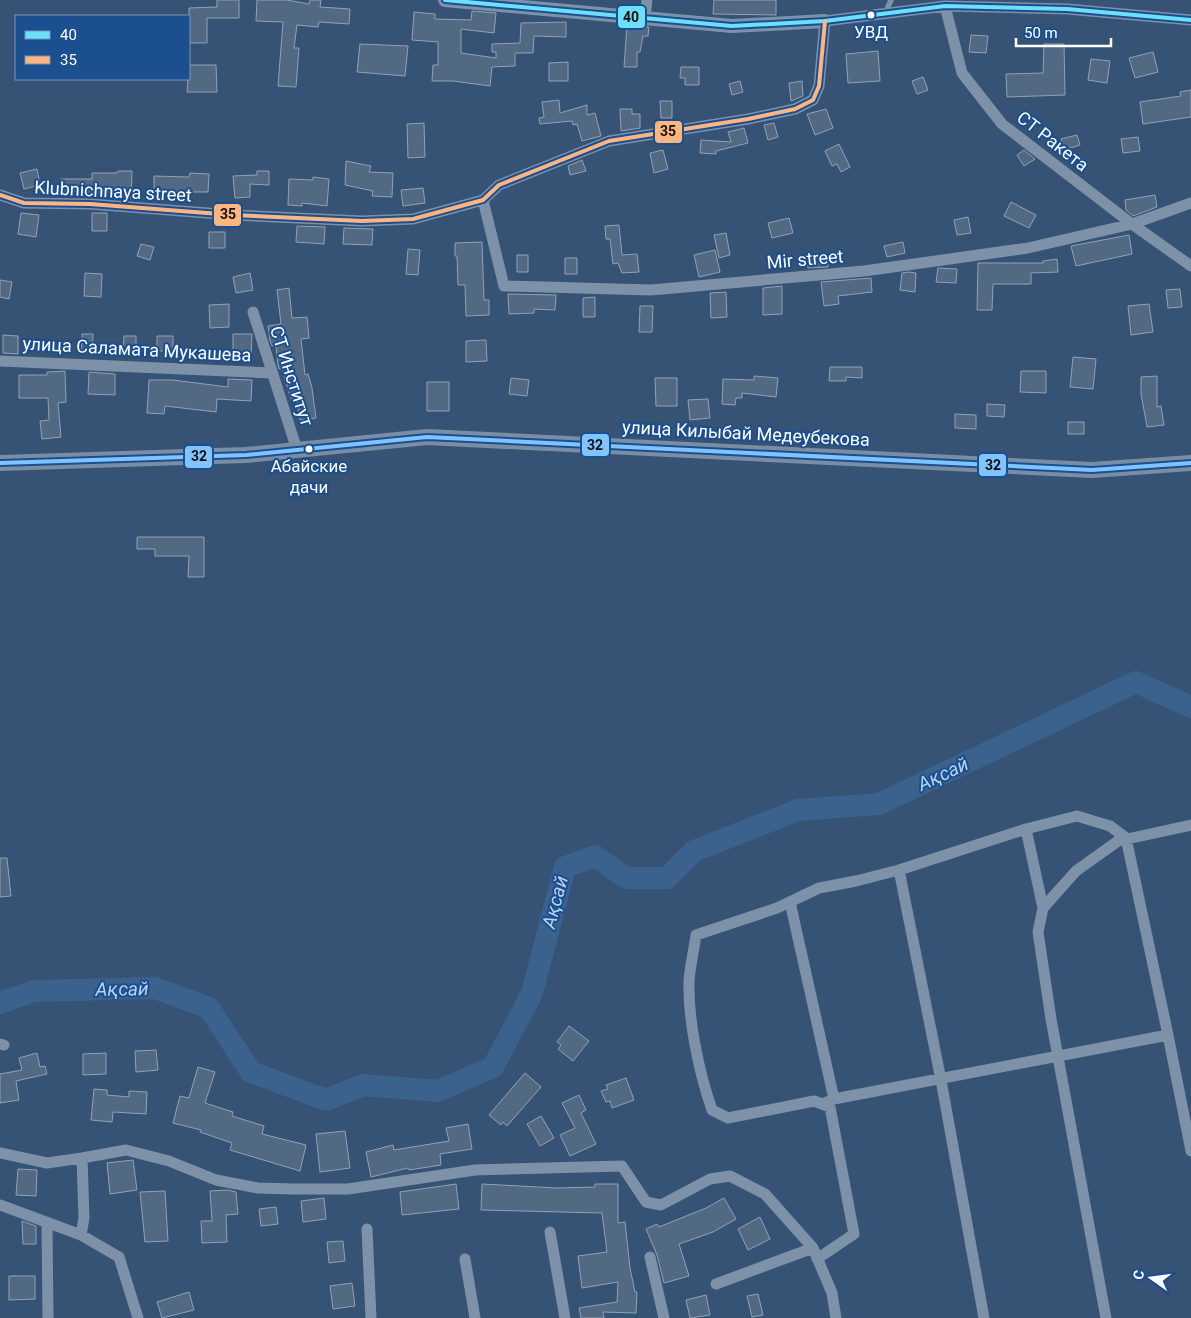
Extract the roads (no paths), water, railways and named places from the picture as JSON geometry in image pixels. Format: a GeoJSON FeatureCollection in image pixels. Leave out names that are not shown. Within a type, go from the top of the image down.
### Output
{"type":"FeatureCollection","features":[{"type":"Feature","properties":{"kind":"main road","name":"улица Килыбай Медеубекова"},"geometry":{"type":"LineString","coordinates":[[0,463],[246,455],[427,437],[1092,470],[1191,463]]}},
{"type":"Feature","properties":{"kind":"street"},"geometry":{"type":"LineString","coordinates":[[445,0],[732,26],[825,21],[945,6],[1072,6],[1191,20]]}},
{"type":"Feature","properties":{"kind":"street"},"geometry":{"type":"LineString","coordinates":[[645,18],[647,0]]}},
{"type":"Feature","properties":{"kind":"street","name":"СТ Ракета"},"geometry":{"type":"LineString","coordinates":[[945,6],[962,73],[1002,124],[1132,224],[1191,266]]}},
{"type":"Feature","properties":{"kind":"street","name":"Klubnichnaya street"},"geometry":{"type":"LineString","coordinates":[[0,195],[24,203],[90,204],[233,215],[362,221],[414,219],[483,200],[499,185],[609,141],[748,120],[795,109],[813,100],[819,86],[825,21]]}},
{"type":"Feature","properties":{"kind":"street","name":"Mir street"},"geometry":{"type":"LineString","coordinates":[[483,200],[504,286],[651,290],[864,271],[1028,248],[1132,224],[1191,203]]}},
{"type":"Feature","properties":{"kind":"street","name":"СТ Институт"},"geometry":{"type":"LineString","coordinates":[[253,312],[297,450]]}},
{"type":"Feature","properties":{"kind":"street","name":"улица Саламата Мукашева"},"geometry":{"type":"LineString","coordinates":[[0,361],[272,374]]}},
{"type":"Feature","properties":{"kind":"street"},"geometry":{"type":"LineString","coordinates":[[716,1284],[815,1254],[854,1234],[830,1107],[814,1101],[728,1118],[712,1110],[702,1080],[694,1033],[689,981],[696,935],[790,902],[819,888],[856,882],[899,870],[1026,829],[1077,816],[1110,826],[1126,838],[1191,1151]]}},
{"type":"Feature","properties":{"kind":"street"},"geometry":{"type":"LineString","coordinates":[[1043,908],[1076,871],[1118,841],[1191,824]]}},
{"type":"Feature","properties":{"kind":"street"},"geometry":{"type":"LineString","coordinates":[[1026,829],[1043,908],[1038,932],[1106,1318]]}},
{"type":"Feature","properties":{"kind":"street"},"geometry":{"type":"LineString","coordinates":[[899,870],[941,1080],[984,1318]]}},
{"type":"Feature","properties":{"kind":"street"},"geometry":{"type":"LineString","coordinates":[[790,902],[834,1099]]}},
{"type":"Feature","properties":{"kind":"street"},"geometry":{"type":"LineString","coordinates":[[822,1104],[834,1099],[1168,1035]]}},
{"type":"Feature","properties":{"kind":"street"},"geometry":{"type":"LineString","coordinates":[[0,1154],[47,1163],[126,1150],[169,1162],[216,1180],[258,1188],[285,1189],[348,1189],[475,1170],[622,1166],[646,1202],[661,1205],[710,1179],[730,1176],[765,1194],[815,1254],[832,1293],[836,1318]]}},
{"type":"Feature","properties":{"kind":"street"},"geometry":{"type":"LineString","coordinates":[[81,1235],[84,1218],[82,1158]]}},
{"type":"Feature","properties":{"kind":"street"},"geometry":{"type":"LineString","coordinates":[[0,1205],[81,1235],[119,1257],[138,1318]]}},
{"type":"Feature","properties":{"kind":"street"},"geometry":{"type":"LineString","coordinates":[[47,1223],[48,1318]]}},
{"type":"Feature","properties":{"kind":"street"},"geometry":{"type":"LineString","coordinates":[[367,1228],[371,1318]]}},
{"type":"Feature","properties":{"kind":"street"},"geometry":{"type":"LineString","coordinates":[[550,1232],[566,1318]]}},
{"type":"Feature","properties":{"kind":"street"},"geometry":{"type":"LineString","coordinates":[[650,1257],[664,1318]]}},
{"type":"Feature","properties":{"kind":"street"},"geometry":{"type":"LineString","coordinates":[[465,1259],[474,1318]]}},
{"type":"Feature","properties":{"kind":"lane"},"geometry":{"type":"LineString","coordinates":[[885,14],[891,0]]}},
{"type":"Feature","properties":{"kind":"waterway","name":"Ақсай"},"geometry":{"type":"LineString","coordinates":[[0,1003],[34,991],[155,988],[209,1008],[251,1072],[326,1100],[363,1085],[438,1091],[493,1067],[532,993],[565,867],[595,856],[626,878],[667,878],[694,851],[798,810],[879,804],[1136,682],[1191,707]]}},
{"type":"Feature","properties":{"kind":"place","name":"УВД"},"geometry":{"type":"Point","coordinates":[871,15]}},
{"type":"Feature","properties":{"kind":"place","name":"Абайские дачи"},"geometry":{"type":"Point","coordinates":[309,449]}}]}
